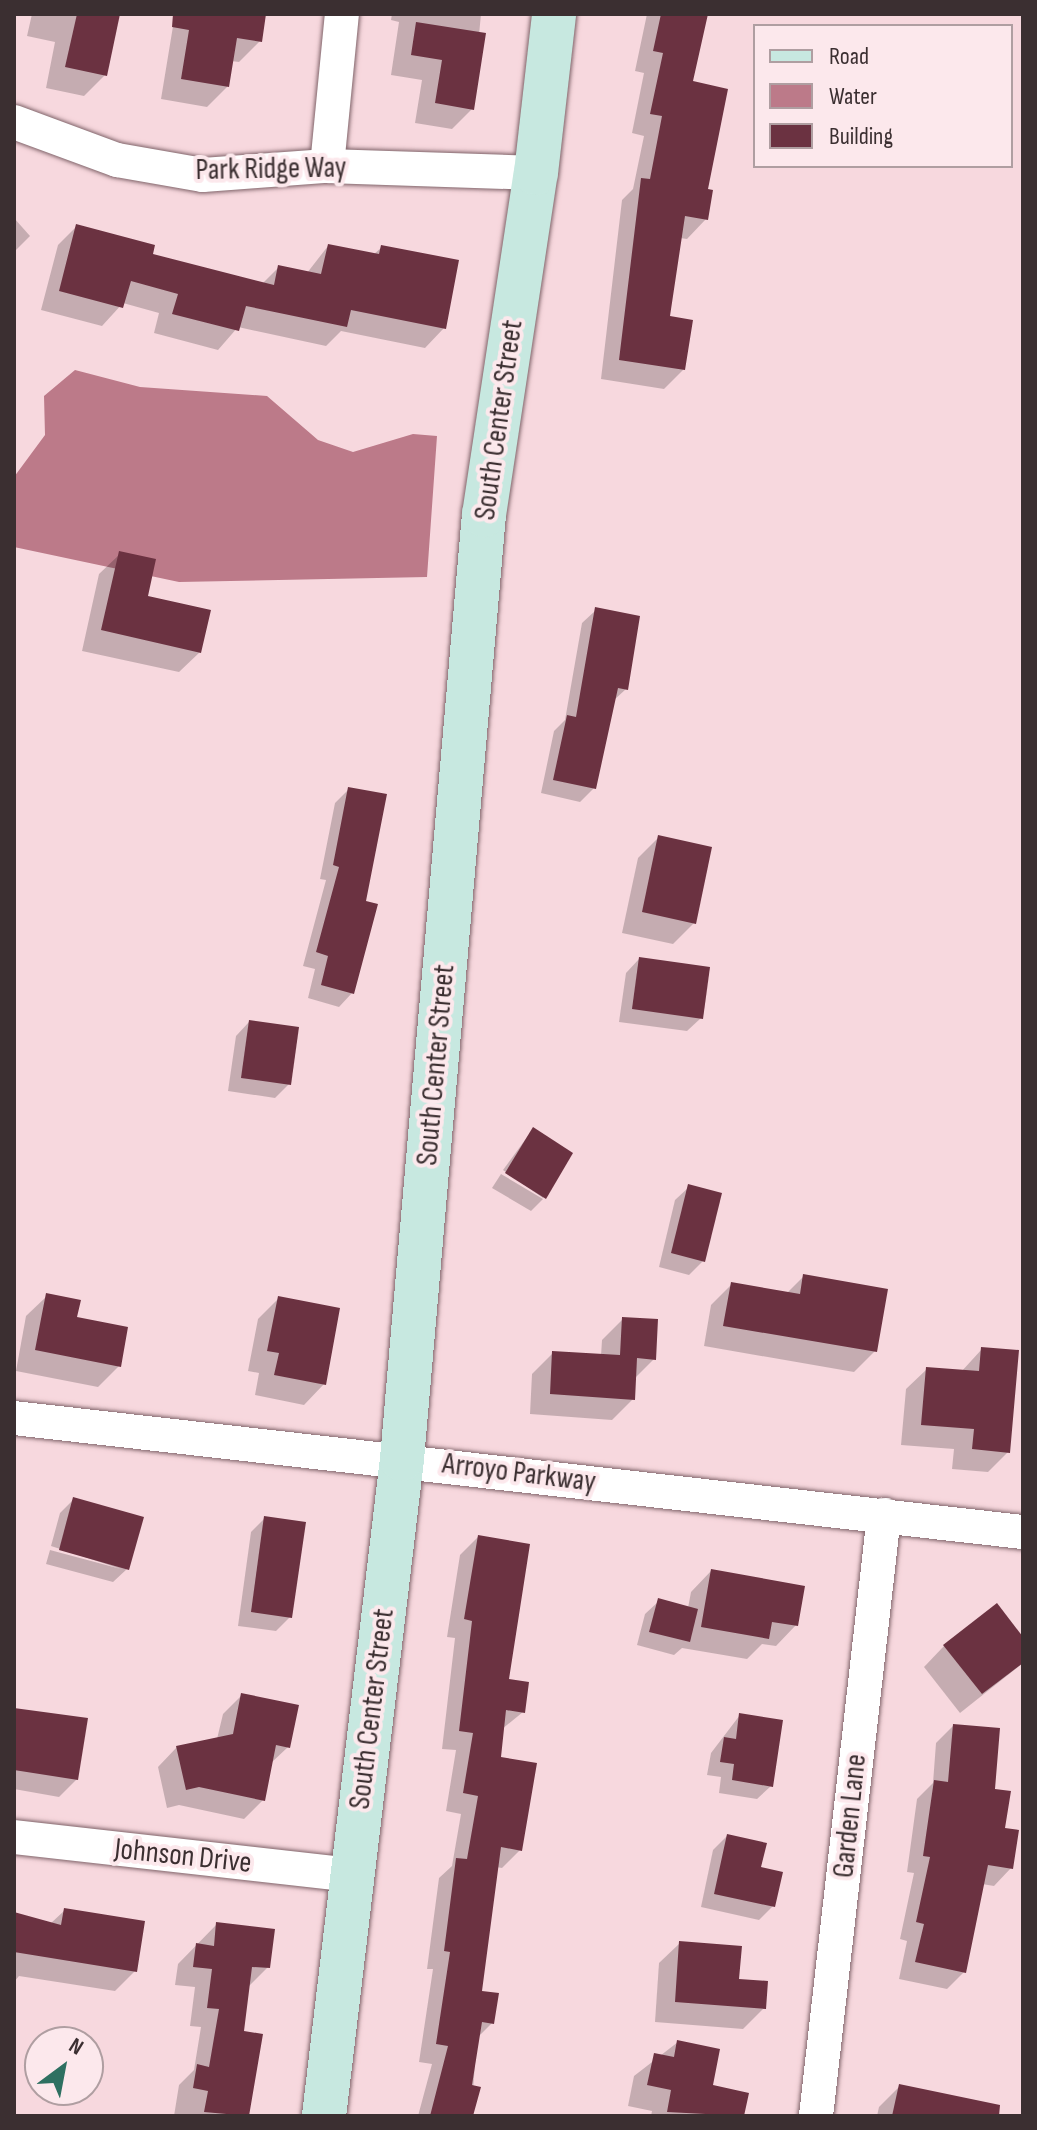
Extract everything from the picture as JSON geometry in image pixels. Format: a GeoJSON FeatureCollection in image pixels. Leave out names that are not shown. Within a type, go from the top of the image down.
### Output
{"type":"FeatureCollection","features":[{"type":"Feature","properties":{"kind":"street"},"geometry":{"type":"LineString","coordinates":[[327,166],[342,14]]}},
{"type":"Feature","properties":{"kind":"street","name":"South Center Street"},"geometry":{"type":"LineString","coordinates":[[324,2116],[402,1459],[484,515],[536,173],[554,14]]}},
{"type":"Feature","properties":{"kind":"street","name":"Park Ridge Way"},"geometry":{"type":"LineString","coordinates":[[14,122],[117,160],[203,175],[327,166],[536,173]]}},
{"type":"Feature","properties":{"kind":"street","name":"Arroyo Parkway"},"geometry":{"type":"LineString","coordinates":[[14,1418],[402,1459],[1023,1532]]}},
{"type":"Feature","properties":{"kind":"street","name":"Garden Lane"},"geometry":{"type":"LineString","coordinates":[[816,2116],[884,1515]]}},
{"type":"Feature","properties":{"kind":"street","name":"Johnson Drive"},"geometry":{"type":"LineString","coordinates":[[14,1837],[352,1875]]}},
{"type":"Feature","properties":{"kind":"water"},"geometry":{"type":"Polygon","coordinates":[[[75,370],[140,387],[267,396],[318,440],[353,452],[413,434],[437,436],[427,577],[179,582],[14,547],[14,477],[45,435],[44,396],[75,370]]]}},
{"type":"Feature","properties":{"kind":"building"},"geometry":{"type":"Polygon","coordinates":[[[77,14],[120,14],[107,76],[65,67],[77,14]]]}},
{"type":"Feature","properties":{"kind":"building"},"geometry":{"type":"Polygon","coordinates":[[[173,14],[266,14],[262,42],[237,38],[229,87],[181,79],[189,30],[172,27],[173,14]]]}},
{"type":"Feature","properties":{"kind":"building"},"geometry":{"type":"Polygon","coordinates":[[[661,14],[708,14],[693,81],[728,89],[708,189],[713,190],[708,220],[685,216],[670,316],[693,320],[685,370],[619,360],[641,178],[650,179],[662,116],[650,114],[663,53],[653,51],[661,14]]]}},
{"type":"Feature","properties":{"kind":"building"},"geometry":{"type":"Polygon","coordinates":[[[416,22],[486,33],[474,110],[435,103],[442,60],[411,55],[416,22]]]}},
{"type":"Feature","properties":{"kind":"building"},"geometry":{"type":"Polygon","coordinates":[[[76,224],[155,245],[153,254],[274,285],[278,265],[321,274],[328,244],[379,254],[381,245],[459,260],[446,329],[351,310],[347,327],[246,306],[239,331],[172,314],[178,294],[131,281],[123,308],[59,291],[76,224]]]}},
{"type":"Feature","properties":{"kind":"building"},"geometry":{"type":"Polygon","coordinates":[[[119,551],[156,559],[148,596],[211,610],[201,653],[101,630],[119,551]]]}},
{"type":"Feature","properties":{"kind":"building"},"geometry":{"type":"Polygon","coordinates":[[[595,607],[640,616],[628,690],[618,688],[596,789],[553,780],[567,715],[576,717],[595,607]]]}},
{"type":"Feature","properties":{"kind":"building"},"geometry":{"type":"Polygon","coordinates":[[[348,787],[387,794],[366,901],[378,904],[354,994],[321,985],[328,956],[316,952],[339,867],[333,865],[348,787]]]}},
{"type":"Feature","properties":{"kind":"building"},"geometry":{"type":"Polygon","coordinates":[[[658,835],[712,847],[696,924],[642,912],[658,835]]]}},
{"type":"Feature","properties":{"kind":"building"},"geometry":{"type":"Polygon","coordinates":[[[639,957],[710,967],[703,1019],[632,1009],[639,957]]]}},
{"type":"Feature","properties":{"kind":"building"},"geometry":{"type":"Polygon","coordinates":[[[249,1020],[299,1027],[291,1085],[241,1078],[249,1020]]]}},
{"type":"Feature","properties":{"kind":"building"},"geometry":{"type":"Polygon","coordinates":[[[533,1127],[573,1153],[546,1199],[505,1173],[533,1127]]]}},
{"type":"Feature","properties":{"kind":"building"},"geometry":{"type":"Polygon","coordinates":[[[688,1184],[722,1193],[705,1262],[671,1253],[688,1184]]]}},
{"type":"Feature","properties":{"kind":"building"},"geometry":{"type":"Polygon","coordinates":[[[803,1274],[888,1289],[877,1352],[723,1326],[731,1282],[800,1294],[803,1274]]]}},
{"type":"Feature","properties":{"kind":"building"},"geometry":{"type":"Polygon","coordinates":[[[46,1293],[81,1300],[77,1317],[128,1327],[121,1367],[35,1350],[46,1293]]]}},
{"type":"Feature","properties":{"kind":"building"},"geometry":{"type":"Polygon","coordinates":[[[278,1296],[340,1308],[326,1385],[274,1375],[279,1353],[267,1351],[278,1296]]]}},
{"type":"Feature","properties":{"kind":"building"},"geometry":{"type":"Polygon","coordinates":[[[622,1317],[658,1319],[656,1360],[637,1358],[635,1400],[550,1394],[552,1351],[620,1355],[622,1317]]]}},
{"type":"Feature","properties":{"kind":"building"},"geometry":{"type":"Polygon","coordinates":[[[981,1347],[1019,1350],[1010,1453],[972,1449],[974,1429],[921,1425],[926,1367],[979,1371],[981,1347]]]}},
{"type":"Feature","properties":{"kind":"building"},"geometry":{"type":"Polygon","coordinates":[[[73,1497],[144,1517],[129,1570],[59,1550],[73,1497]]]}},
{"type":"Feature","properties":{"kind":"building"},"geometry":{"type":"Polygon","coordinates":[[[264,1516],[306,1522],[292,1618],[251,1612],[264,1516]]]}},
{"type":"Feature","properties":{"kind":"building"},"geometry":{"type":"Polygon","coordinates":[[[478,1535],[530,1544],[509,1679],[529,1682],[525,1713],[506,1710],[501,1757],[537,1763],[522,1851],[501,1847],[482,1991],[499,1993],[494,2024],[482,2022],[472,2085],[481,2087],[473,2116],[430,2116],[448,2046],[436,2044],[450,1952],[444,1951],[456,1858],[467,1859],[478,1796],[463,1793],[473,1733],[459,1731],[472,1621],[464,1619],[478,1535]]]}},
{"type":"Feature","properties":{"kind":"building"},"geometry":{"type":"Polygon","coordinates":[[[711,1569],[805,1586],[798,1626],[772,1622],[769,1639],[701,1627],[711,1569]]]}},
{"type":"Feature","properties":{"kind":"building"},"geometry":{"type":"Polygon","coordinates":[[[658,1598],[698,1609],[690,1642],[649,1632],[658,1598]]]}},
{"type":"Feature","properties":{"kind":"building"},"geometry":{"type":"Polygon","coordinates":[[[997,1603],[1023,1637],[1023,1663],[982,1694],[943,1645],[997,1603]]]}},
{"type":"Feature","properties":{"kind":"building"},"geometry":{"type":"Polygon","coordinates":[[[241,1693],[299,1705],[290,1748],[276,1745],[265,1801],[199,1787],[186,1790],[176,1746],[233,1734],[241,1693]]]}},
{"type":"Feature","properties":{"kind":"building"},"geometry":{"type":"Polygon","coordinates":[[[14,1708],[88,1718],[78,1780],[14,1770],[14,1708]]]}},
{"type":"Feature","properties":{"kind":"building"},"geometry":{"type":"Polygon","coordinates":[[[739,1713],[783,1720],[773,1787],[732,1780],[734,1764],[720,1762],[724,1737],[736,1739],[739,1713]]]}},
{"type":"Feature","properties":{"kind":"building"},"geometry":{"type":"Polygon","coordinates":[[[953,1724],[1000,1728],[995,1789],[1011,1791],[1005,1828],[1019,1830],[1013,1869],[988,1865],[966,1973],[915,1962],[924,1924],[916,1922],[930,1857],[923,1856],[934,1780],[948,1782],[953,1724]]]}},
{"type":"Feature","properties":{"kind":"building"},"geometry":{"type":"Polygon","coordinates":[[[727,1834],[767,1843],[761,1867],[783,1872],[775,1907],[714,1894],[727,1834]]]}},
{"type":"Feature","properties":{"kind":"building"},"geometry":{"type":"Polygon","coordinates":[[[64,1908],[145,1921],[137,1972],[14,1952],[14,1912],[61,1925],[64,1908]]]}},
{"type":"Feature","properties":{"kind":"building"},"geometry":{"type":"Polygon","coordinates":[[[216,1922],[275,1929],[270,1968],[252,1967],[244,2031],[263,2034],[249,2116],[204,2112],[208,2091],[193,2088],[197,2064],[209,2067],[219,2009],[207,2008],[212,1969],[193,1967],[196,1943],[214,1946],[216,1922]]]}},
{"type":"Feature","properties":{"kind":"building"},"geometry":{"type":"Polygon","coordinates":[[[679,1941],[742,1946],[739,1979],[768,1981],[766,2009],[675,2002],[679,1941]]]}},
{"type":"Feature","properties":{"kind":"building"},"geometry":{"type":"Polygon","coordinates":[[[677,2040],[720,2049],[713,2085],[749,2093],[744,2116],[667,2112],[671,2090],[647,2085],[654,2053],[674,2057],[677,2040]]]}},
{"type":"Feature","properties":{"kind":"building"},"geometry":{"type":"Polygon","coordinates":[[[899,2084],[1000,2105],[999,2116],[892,2116],[899,2084]]]}}]}
